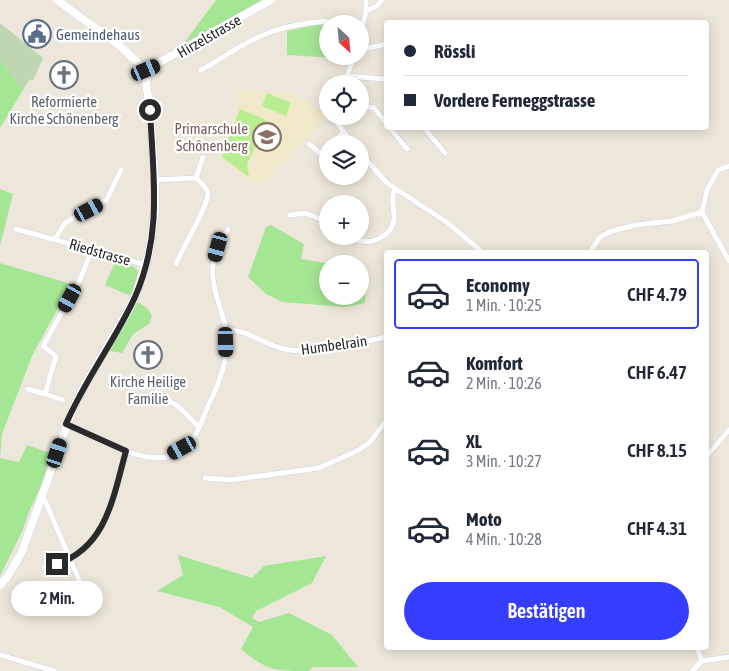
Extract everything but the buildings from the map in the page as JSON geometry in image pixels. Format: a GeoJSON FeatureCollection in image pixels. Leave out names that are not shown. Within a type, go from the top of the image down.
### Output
{"type":"FeatureCollection","features":[{"type":"Feature","properties":{"kind":"street"},"geometry":{"type":"LineString","coordinates":[[0,585],[8,576],[22,552],[66,424],[85,383],[129,309],[146,265],[153,232],[155,180],[146,70],[120,46],[57,0]]}},
{"type":"Feature","properties":{"kind":"street","name":"Hirzelstrasse"},"geometry":{"type":"LineString","coordinates":[[146,70],[271,0]]}},
{"type":"Feature","properties":{"kind":"street"},"geometry":{"type":"LineString","coordinates":[[365,15],[366,0]]}},
{"type":"Feature","properties":{"kind":"street"},"geometry":{"type":"LineString","coordinates":[[366,11],[377,6],[382,0]]}},
{"type":"Feature","properties":{"kind":"street"},"geometry":{"type":"LineString","coordinates":[[201,70],[262,35],[282,28],[319,23]]}},
{"type":"Feature","properties":{"kind":"street"},"geometry":{"type":"LineString","coordinates":[[369,48],[384,44]]}},
{"type":"Feature","properties":{"kind":"street"},"geometry":{"type":"LineString","coordinates":[[369,78],[384,79]]}},
{"type":"Feature","properties":{"kind":"street"},"geometry":{"type":"LineString","coordinates":[[369,107],[374,108],[384,120]]}},
{"type":"Feature","properties":{"kind":"street"},"geometry":{"type":"LineString","coordinates":[[338,125],[345,135]]}},
{"type":"Feature","properties":{"kind":"street"},"geometry":{"type":"LineString","coordinates":[[392,130],[407,149]]}},
{"type":"Feature","properties":{"kind":"street"},"geometry":{"type":"LineString","coordinates":[[426,130],[445,153]]}},
{"type":"Feature","properties":{"kind":"street"},"geometry":{"type":"LineString","coordinates":[[340,135],[343,132]]}},
{"type":"Feature","properties":{"kind":"street"},"geometry":{"type":"LineString","coordinates":[[309,144],[319,152]]}},
{"type":"Feature","properties":{"kind":"street"},"geometry":{"type":"LineString","coordinates":[[196,178],[204,157]]}},
{"type":"Feature","properties":{"kind":"street"},"geometry":{"type":"LineString","coordinates":[[369,164],[380,177],[395,189],[448,223],[480,250]]}},
{"type":"Feature","properties":{"kind":"street"},"geometry":{"type":"LineString","coordinates":[[729,166],[718,170],[707,190],[702,212],[729,261]]}},
{"type":"Feature","properties":{"kind":"street","name":"Riedstrasse"},"geometry":{"type":"LineString","coordinates":[[55,239],[65,223],[107,200],[120,170]]}},
{"type":"Feature","properties":{"kind":"street"},"geometry":{"type":"LineString","coordinates":[[155,180],[196,178],[204,184],[208,193],[205,204],[176,264]]}},
{"type":"Feature","properties":{"kind":"street"},"geometry":{"type":"LineString","coordinates":[[369,241],[381,238],[389,231],[394,221],[392,193],[395,189]]}},
{"type":"Feature","properties":{"kind":"street"},"geometry":{"type":"LineString","coordinates":[[591,250],[600,237],[612,231],[636,225],[672,221],[702,212]]}},
{"type":"Feature","properties":{"kind":"street"},"geometry":{"type":"LineString","coordinates":[[290,215],[305,213],[319,218]]}},
{"type":"Feature","properties":{"kind":"street","name":"Riedstrasse"},"geometry":{"type":"LineString","coordinates":[[16,229],[146,265]]}},
{"type":"Feature","properties":{"kind":"street"},"geometry":{"type":"LineString","coordinates":[[66,424],[126,451],[145,457],[167,457],[182,448],[196,434],[220,381],[226,356],[226,329],[212,284],[212,269],[218,247],[228,229]]}},
{"type":"Feature","properties":{"kind":"street"},"geometry":{"type":"LineString","coordinates":[[45,394],[56,356],[43,346],[79,282],[92,250]]}},
{"type":"Feature","properties":{"kind":"street","name":"Humbelrain"},"geometry":{"type":"LineString","coordinates":[[226,329],[245,332],[278,348],[298,352],[322,350],[384,338]]}},
{"type":"Feature","properties":{"kind":"street"},"geometry":{"type":"LineString","coordinates":[[28,389],[63,400]]}},
{"type":"Feature","properties":{"kind":"street"},"geometry":{"type":"LineString","coordinates":[[157,392],[180,408],[199,427]]}},
{"type":"Feature","properties":{"kind":"street"},"geometry":{"type":"LineString","coordinates":[[205,478],[231,480],[319,468],[357,451],[369,443],[384,424]]}},
{"type":"Feature","properties":{"kind":"street"},"geometry":{"type":"LineString","coordinates":[[709,453],[729,430]]}},
{"type":"Feature","properties":{"kind":"street"},"geometry":{"type":"LineString","coordinates":[[44,568],[70,560],[98,535],[109,512],[126,451]]}},
{"type":"Feature","properties":{"kind":"street"},"geometry":{"type":"LineString","coordinates":[[41,496],[50,512],[92,610]]}},
{"type":"Feature","properties":{"kind":"street"},"geometry":{"type":"LineString","coordinates":[[698,650],[702,661]]}},
{"type":"Feature","properties":{"kind":"street"},"geometry":{"type":"LineString","coordinates":[[0,656],[54,671]]}},
{"type":"Feature","properties":{"kind":"street"},"geometry":{"type":"LineString","coordinates":[[692,671],[702,661],[729,657]]}},
{"type":"Feature","properties":{"kind":"shaded area","name":"Primarschule Schönenberg"},"geometry":{"type":"Polygon","coordinates":[[[238,90],[287,92],[305,100],[319,110],[319,123],[280,168],[276,166],[273,175],[263,186],[247,179],[220,159],[238,105],[238,90]]]}},
{"type":"Feature","properties":{"kind":"green space"},"geometry":{"type":"Polygon","coordinates":[[[216,0],[271,0],[176,54],[216,0]]]}},
{"type":"Feature","properties":{"kind":"green space"},"geometry":{"type":"Polygon","coordinates":[[[0,23],[43,58],[33,81],[30,79],[23,90],[0,59],[0,23]]]}},
{"type":"Feature","properties":{"kind":"green space"},"geometry":{"type":"Polygon","coordinates":[[[319,24],[319,57],[287,55],[287,31],[319,24]]]}},
{"type":"Feature","properties":{"kind":"green space"},"geometry":{"type":"Polygon","coordinates":[[[0,59],[23,90],[0,128],[0,59]]]}},
{"type":"Feature","properties":{"kind":"green space"},"geometry":{"type":"Polygon","coordinates":[[[267,93],[291,103],[286,116],[262,106],[267,93]]]}},
{"type":"Feature","properties":{"kind":"green space"},"geometry":{"type":"Polygon","coordinates":[[[240,109],[266,120],[247,165],[249,177],[222,157],[240,109]]]}},
{"type":"Feature","properties":{"kind":"green space"},"geometry":{"type":"Polygon","coordinates":[[[0,189],[13,194],[0,246],[0,189]]]}},
{"type":"Feature","properties":{"kind":"green space"},"geometry":{"type":"Polygon","coordinates":[[[271,225],[304,244],[301,259],[319,262],[319,305],[282,302],[266,294],[248,277],[266,227],[271,225]]]}},
{"type":"Feature","properties":{"kind":"green space"},"geometry":{"type":"Polygon","coordinates":[[[116,260],[133,266],[138,271],[138,277],[131,296],[105,285],[116,260]]]}},
{"type":"Feature","properties":{"kind":"green space"},"geometry":{"type":"Polygon","coordinates":[[[0,263],[71,284],[32,356],[2,434],[0,458],[0,263]]]}},
{"type":"Feature","properties":{"kind":"green space"},"geometry":{"type":"Polygon","coordinates":[[[136,303],[140,303],[148,309],[152,316],[149,324],[133,334],[122,353],[110,351],[136,303]]]}},
{"type":"Feature","properties":{"kind":"green space"},"geometry":{"type":"Polygon","coordinates":[[[320,305],[355,305],[345,307],[320,305]]]}},
{"type":"Feature","properties":{"kind":"green space"},"geometry":{"type":"Polygon","coordinates":[[[27,445],[50,453],[44,479],[22,532],[0,576],[0,458],[19,462],[27,445]]]}},
{"type":"Feature","properties":{"kind":"green space"},"geometry":{"type":"Polygon","coordinates":[[[178,555],[252,578],[264,566],[326,556],[312,583],[256,611],[252,618],[259,622],[289,613],[332,635],[358,667],[313,667],[309,671],[287,671],[265,666],[258,662],[241,649],[253,627],[219,607],[157,591],[183,575],[178,555]]]}},
{"type":"Feature","properties":{"kind":"place","name":"Gemeindehaus"},"geometry":{"type":"Point","coordinates":[37,34]}},
{"type":"Feature","properties":{"kind":"place","name":"Reformierte Kirche Schönenberg"},"geometry":{"type":"Point","coordinates":[64,75]}},
{"type":"Feature","properties":{"kind":"place","name":"Primarschule Schönenberg"},"geometry":{"type":"Point","coordinates":[267,137]}},
{"type":"Feature","properties":{"kind":"place","name":"Kirche Heilige Familie"},"geometry":{"type":"Point","coordinates":[148,355]}},
{"type":"Feature","properties":{"kind":"route"},"geometry":{"type":"LineString","coordinates":[[57,564],[70,560],[98,535],[109,512],[126,451],[66,424],[83,388],[129,309],[146,265],[153,232],[155,202],[150,110]]}}]}
